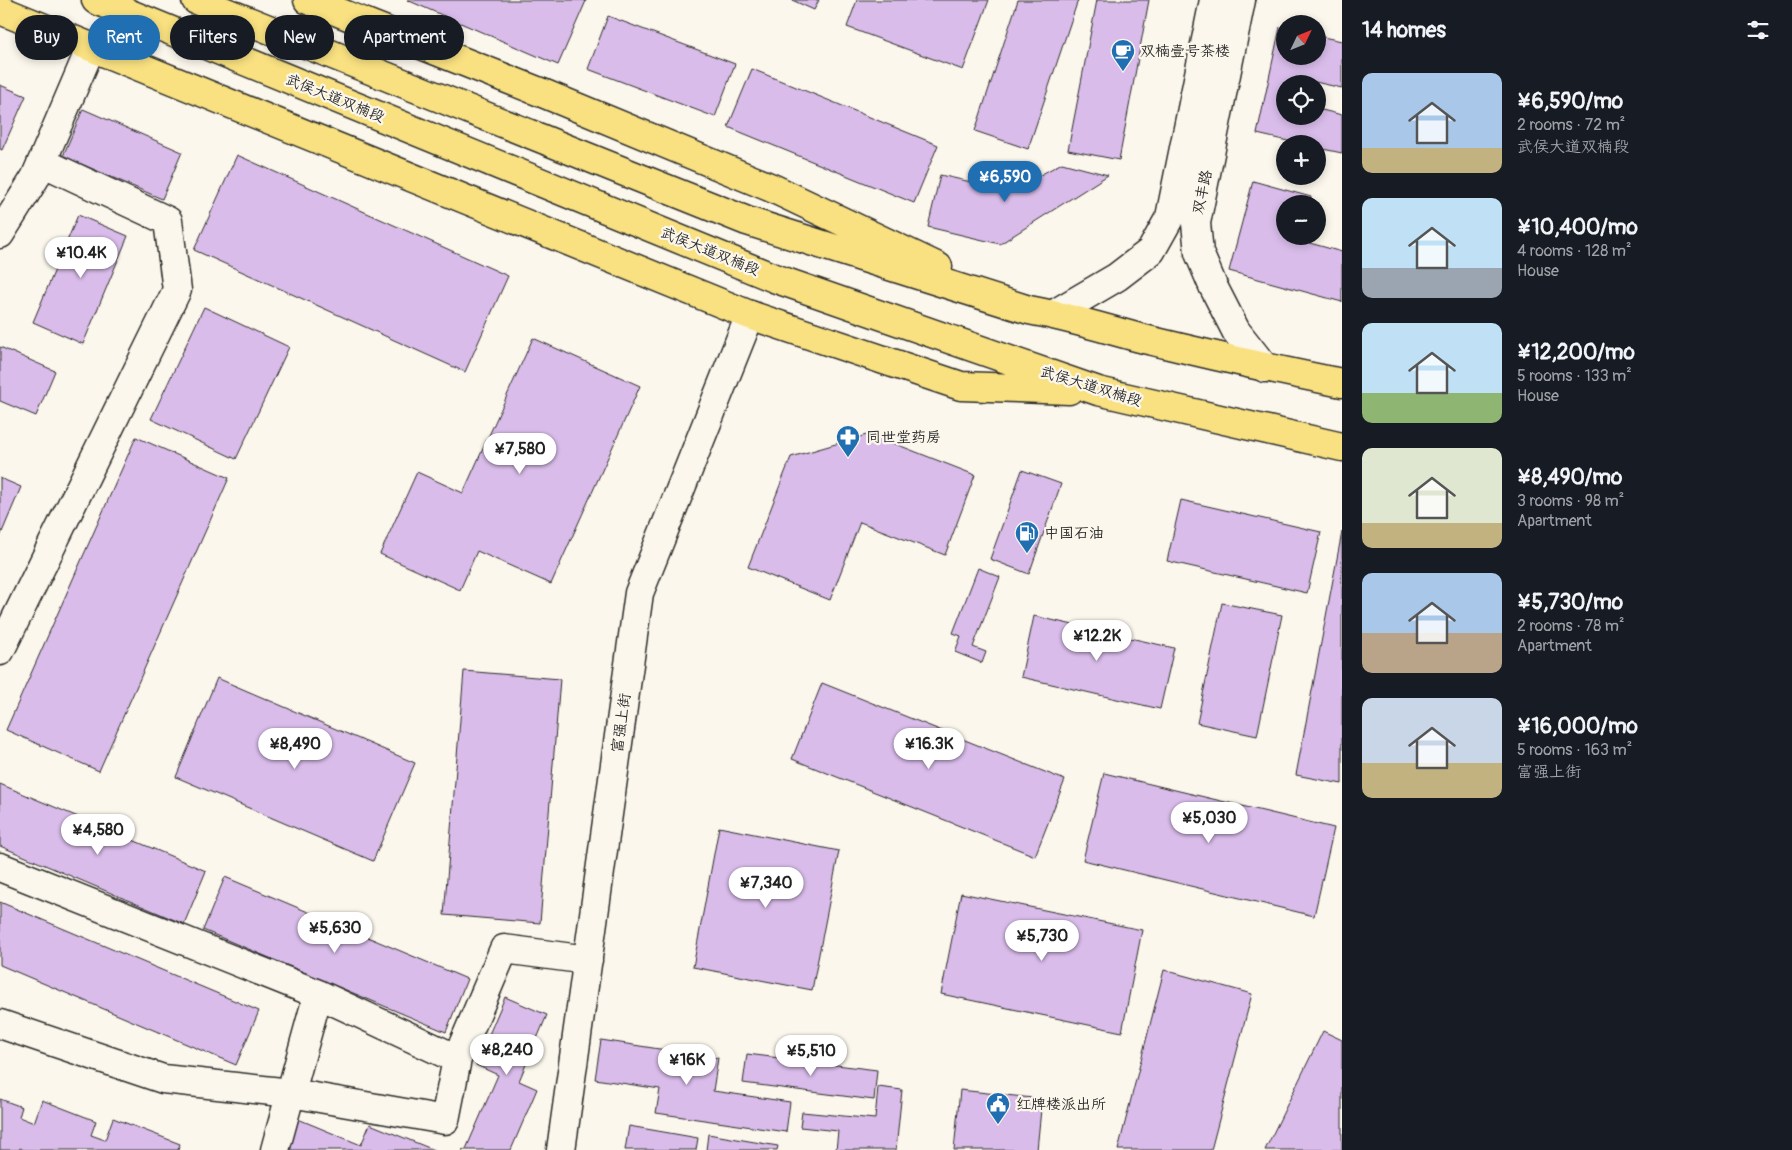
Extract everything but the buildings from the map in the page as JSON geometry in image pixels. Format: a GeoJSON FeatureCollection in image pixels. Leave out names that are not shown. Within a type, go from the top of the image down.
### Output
{"type":"FeatureCollection","features":[{"type":"Feature","properties":{"kind":"main road","name":"武侯大道双楠段"},"geometry":{"type":"LineString","coordinates":[[96,0],[774,278],[1098,391],[1342,447]]}},
{"type":"Feature","properties":{"kind":"main road"},"geometry":{"type":"LineString","coordinates":[[196,0],[747,221],[1042,312],[1265,368],[1342,383]]}},
{"type":"Feature","properties":{"kind":"main road"},"geometry":{"type":"LineString","coordinates":[[311,0],[772,188],[1042,312]]}},
{"type":"Feature","properties":{"kind":"main road"},"geometry":{"type":"LineString","coordinates":[[0,10],[88,46]]}},
{"type":"Feature","properties":{"kind":"main road"},"geometry":{"type":"LineString","coordinates":[[123,60],[750,315],[961,386],[1098,391]]}},
{"type":"Feature","properties":{"kind":"street","name":"双丰路"},"geometry":{"type":"LineString","coordinates":[[1042,312],[1117,277],[1151,251],[1170,217],[1214,0]]}},
{"type":"Feature","properties":{"kind":"street","name":"双丰路"},"geometry":{"type":"LineString","coordinates":[[1241,0],[1196,223],[1199,253],[1213,286],[1236,331],[1265,368]]}},
{"type":"Feature","properties":{"kind":"street"},"geometry":{"type":"LineString","coordinates":[[0,234],[35,178],[88,54]]}},
{"type":"Feature","properties":{"kind":"street"},"geometry":{"type":"LineString","coordinates":[[0,651],[177,290],[168,220],[42,162]]}},
{"type":"Feature","properties":{"kind":"street","name":"富强上街"},"geometry":{"type":"LineString","coordinates":[[561,1150],[639,593],[750,315]]}},
{"type":"Feature","properties":{"kind":"street"},"geometry":{"type":"LineString","coordinates":[[0,867],[318,994],[457,1059]]}},
{"type":"Feature","properties":{"kind":"street"},"geometry":{"type":"LineString","coordinates":[[0,1024],[163,1079],[291,1093],[445,1120],[457,1059],[504,949],[588,960]]}},
{"type":"Feature","properties":{"kind":"street"},"geometry":{"type":"LineString","coordinates":[[275,1150],[318,994]]}},
{"type":"Feature","properties":{"kind":"place","name":"双楠壹号茶楼"},"geometry":{"type":"Point","coordinates":[1123,72]}},
{"type":"Feature","properties":{"kind":"place","name":"同世堂药房"},"geometry":{"type":"Point","coordinates":[848,458]}},
{"type":"Feature","properties":{"kind":"place","name":"中国石油"},"geometry":{"type":"Point","coordinates":[1027,554]}},
{"type":"Feature","properties":{"kind":"place","name":"红牌楼派出所"},"geometry":{"type":"Point","coordinates":[998,1125]}}]}
